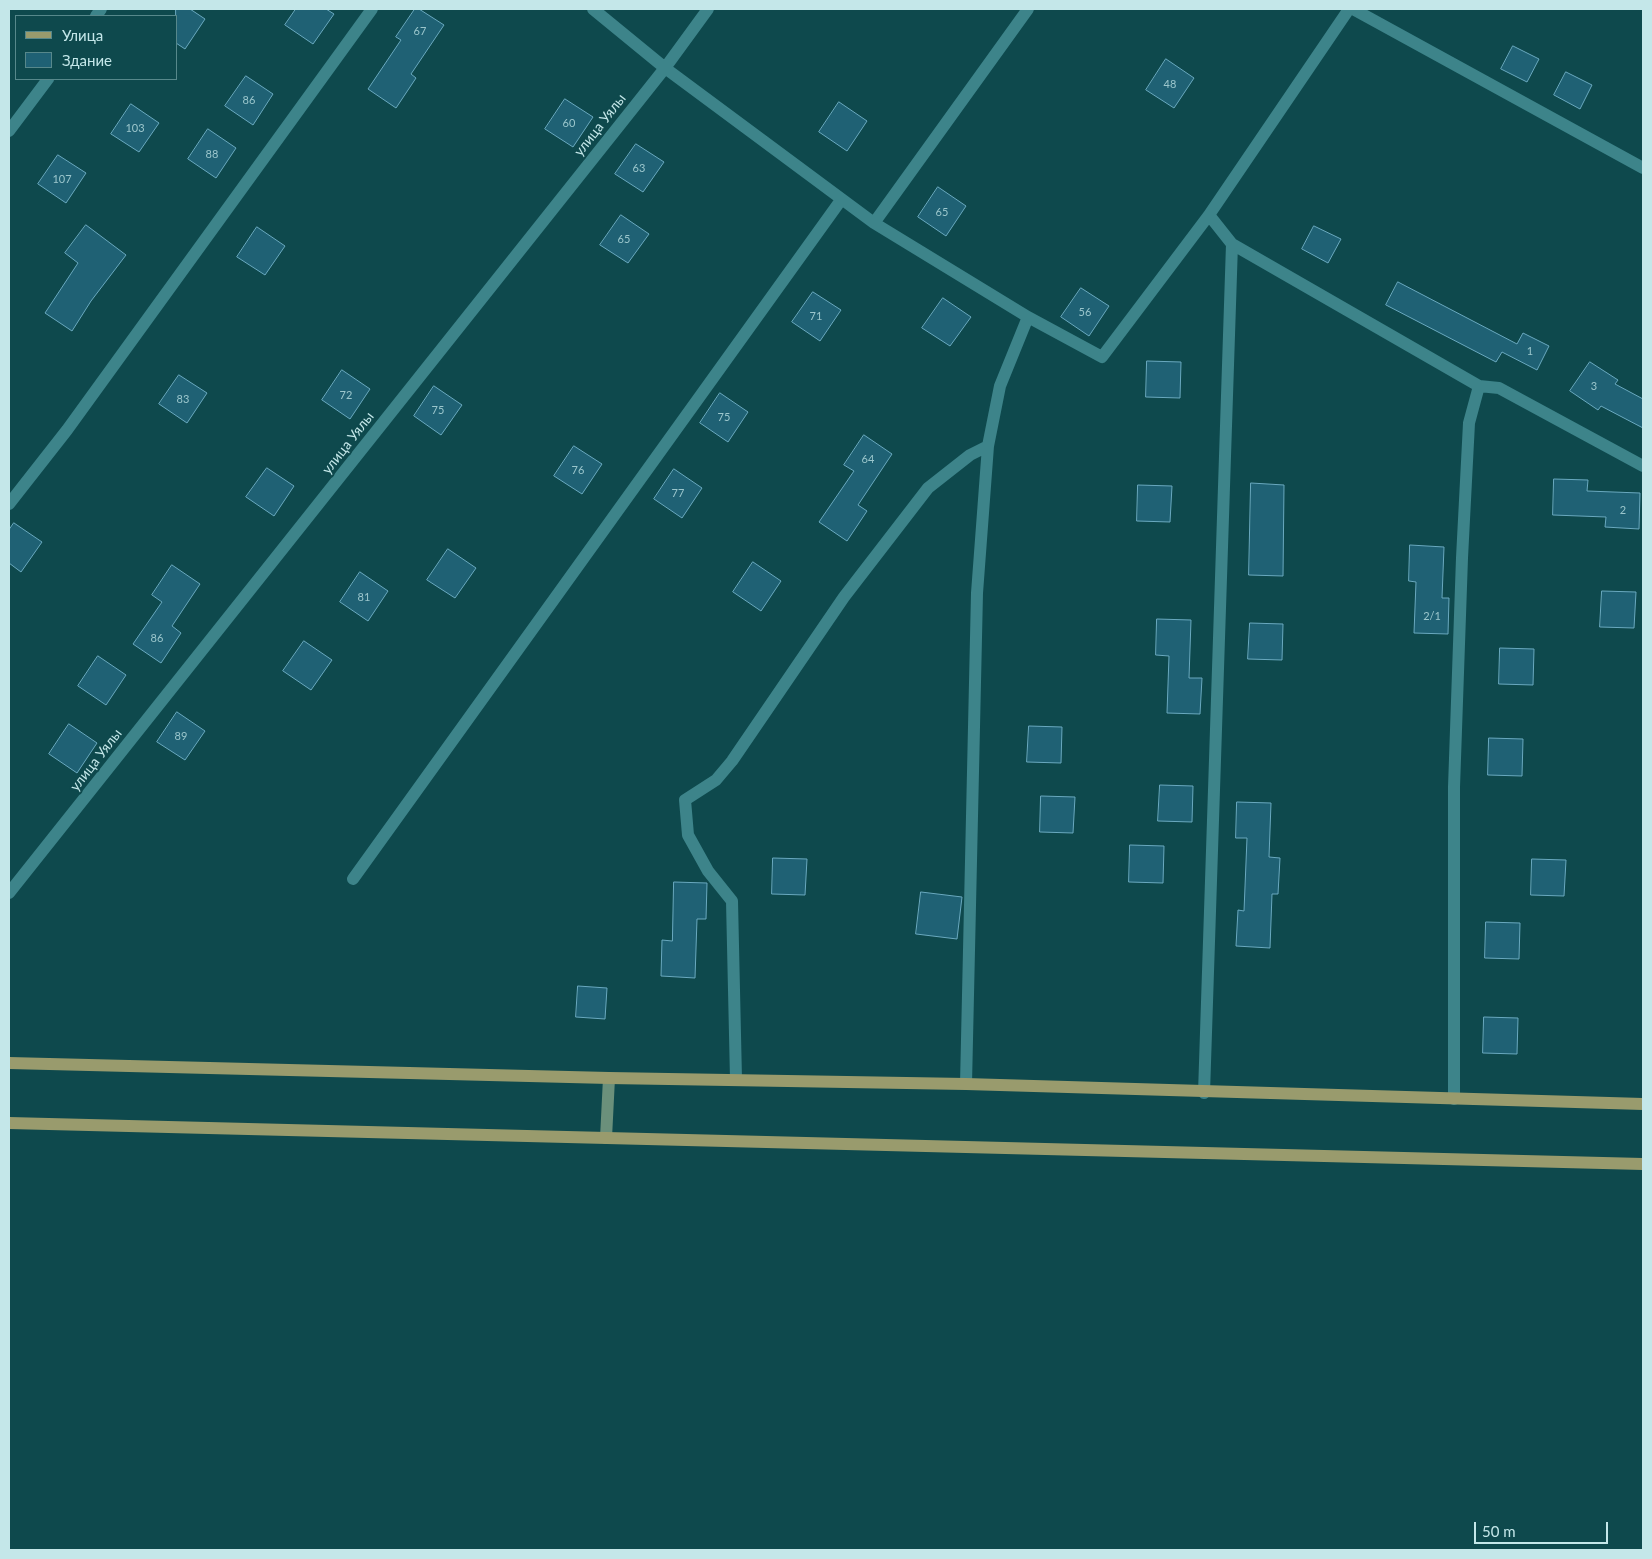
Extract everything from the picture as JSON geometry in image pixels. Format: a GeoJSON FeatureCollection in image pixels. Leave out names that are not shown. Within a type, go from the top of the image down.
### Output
{"type":"FeatureCollection","features":[{"type":"Feature","properties":{"kind":"main road"},"geometry":{"type":"LineString","coordinates":[[9,1063],[609,1078],[966,1084],[1643,1104]]}},
{"type":"Feature","properties":{"kind":"main road"},"geometry":{"type":"LineString","coordinates":[[606,1138],[609,1078]]}},
{"type":"Feature","properties":{"kind":"main road"},"geometry":{"type":"LineString","coordinates":[[9,1123],[1643,1164]]}},
{"type":"Feature","properties":{"kind":"street"},"geometry":{"type":"LineString","coordinates":[[9,504],[67,430],[372,9]]}},
{"type":"Feature","properties":{"kind":"street"},"geometry":{"type":"LineString","coordinates":[[592,9],[665,68],[874,223],[1028,317],[1102,357],[1208,215],[1351,9],[1643,168]]}},
{"type":"Feature","properties":{"kind":"street","name":"улица Уялы"},"geometry":{"type":"LineString","coordinates":[[9,893],[665,68],[708,9]]}},
{"type":"Feature","properties":{"kind":"street"},"geometry":{"type":"LineString","coordinates":[[874,223],[1028,9]]}},
{"type":"Feature","properties":{"kind":"street"},"geometry":{"type":"LineString","coordinates":[[9,131],[47,80]]}},
{"type":"Feature","properties":{"kind":"street"},"geometry":{"type":"LineString","coordinates":[[353,880],[841,200]]}},
{"type":"Feature","properties":{"kind":"street"},"geometry":{"type":"LineString","coordinates":[[1208,215],[1232,244],[1479,386],[1499,388],[1643,466]]}},
{"type":"Feature","properties":{"kind":"street"},"geometry":{"type":"LineString","coordinates":[[1204,1092],[1232,244]]}},
{"type":"Feature","properties":{"kind":"street"},"geometry":{"type":"LineString","coordinates":[[966,1084],[977,593],[988,446],[1000,386],[1028,317]]}},
{"type":"Feature","properties":{"kind":"street"},"geometry":{"type":"LineString","coordinates":[[1454,1099],[1454,787],[1462,558],[1469,423],[1479,386]]}},
{"type":"Feature","properties":{"kind":"street"},"geometry":{"type":"LineString","coordinates":[[736,1079],[732,901],[708,871],[688,835],[685,800],[716,780],[732,761],[844,596],[928,488],[970,455],[988,446]]}},
{"type":"Feature","properties":{"kind":"building"},"geometry":{"type":"Polygon","coordinates":[[[176,9],[190,9],[205,19],[185,49],[178,44],[178,15],[176,15],[176,9]]]}},
{"type":"Feature","properties":{"kind":"building"},"geometry":{"type":"Polygon","coordinates":[[[296,9],[326,9],[334,14],[313,44],[285,25],[296,9]]]}},
{"type":"Feature","properties":{"kind":"building"},"geometry":{"type":"Polygon","coordinates":[[[415,9],[419,9],[444,25],[411,74],[416,78],[396,108],[368,89],[401,40],[396,37],[415,9]]]}},
{"type":"Feature","properties":{"kind":"building"},"geometry":{"type":"Polygon","coordinates":[[[1513,46],[1539,59],[1527,82],[1501,69],[1513,46]]]}},
{"type":"Feature","properties":{"kind":"building"},"geometry":{"type":"Polygon","coordinates":[[[1166,59],[1194,78],[1174,108],[1146,90],[1166,59]]]}},
{"type":"Feature","properties":{"kind":"building"},"geometry":{"type":"Polygon","coordinates":[[[1566,72],[1592,85],[1580,109],[1554,95],[1566,72]]]}},
{"type":"Feature","properties":{"kind":"building"},"geometry":{"type":"Polygon","coordinates":[[[246,76],[273,94],[253,125],[225,106],[246,76]]]}},
{"type":"Feature","properties":{"kind":"building"},"geometry":{"type":"Polygon","coordinates":[[[565,99],[593,117],[573,147],[545,129],[565,99]]]}},
{"type":"Feature","properties":{"kind":"building"},"geometry":{"type":"Polygon","coordinates":[[[839,102],[867,121],[847,151],[819,132],[839,102]]]}},
{"type":"Feature","properties":{"kind":"building"},"geometry":{"type":"Polygon","coordinates":[[[131,104],[159,123],[139,152],[111,134],[131,104]]]}},
{"type":"Feature","properties":{"kind":"building"},"geometry":{"type":"Polygon","coordinates":[[[208,129],[236,148],[216,178],[188,159],[208,129]]]}},
{"type":"Feature","properties":{"kind":"building"},"geometry":{"type":"Polygon","coordinates":[[[636,144],[664,162],[643,192],[615,174],[636,144]]]}},
{"type":"Feature","properties":{"kind":"building"},"geometry":{"type":"Polygon","coordinates":[[[58,155],[86,173],[66,203],[38,184],[58,155]]]}},
{"type":"Feature","properties":{"kind":"building"},"geometry":{"type":"Polygon","coordinates":[[[938,187],[966,206],[946,236],[918,217],[938,187]]]}},
{"type":"Feature","properties":{"kind":"building"},"geometry":{"type":"Polygon","coordinates":[[[621,215],[649,234],[628,263],[600,245],[621,215]]]}},
{"type":"Feature","properties":{"kind":"building"},"geometry":{"type":"Polygon","coordinates":[[[86,225],[126,255],[91,301],[72,331],[45,313],[78,263],[65,253],[86,225]]]}},
{"type":"Feature","properties":{"kind":"building"},"geometry":{"type":"Polygon","coordinates":[[[1314,226],[1341,239],[1328,263],[1302,249],[1314,226]]]}},
{"type":"Feature","properties":{"kind":"building"},"geometry":{"type":"Polygon","coordinates":[[[257,227],[285,246],[265,275],[237,257],[257,227]]]}},
{"type":"Feature","properties":{"kind":"building"},"geometry":{"type":"Polygon","coordinates":[[[1398,282],[1517,344],[1523,333],[1549,346],[1537,370],[1502,352],[1496,362],[1386,305],[1398,282]]]}},
{"type":"Feature","properties":{"kind":"building"},"geometry":{"type":"Polygon","coordinates":[[[1081,288],[1109,306],[1089,336],[1061,317],[1081,288]]]}},
{"type":"Feature","properties":{"kind":"building"},"geometry":{"type":"Polygon","coordinates":[[[813,292],[841,310],[820,341],[792,322],[813,292]]]}},
{"type":"Feature","properties":{"kind":"building"},"geometry":{"type":"Polygon","coordinates":[[[943,298],[971,317],[950,346],[922,328],[943,298]]]}},
{"type":"Feature","properties":{"kind":"building"},"geometry":{"type":"Polygon","coordinates":[[[1147,361],[1181,362],[1180,398],[1146,397],[1147,361]]]}},
{"type":"Feature","properties":{"kind":"building"},"geometry":{"type":"Polygon","coordinates":[[[1590,362],[1618,380],[1615,384],[1643,399],[1643,428],[1601,406],[1598,410],[1570,391],[1590,362]]]}},
{"type":"Feature","properties":{"kind":"building"},"geometry":{"type":"Polygon","coordinates":[[[342,370],[370,389],[350,419],[322,400],[342,370]]]}},
{"type":"Feature","properties":{"kind":"building"},"geometry":{"type":"Polygon","coordinates":[[[179,375],[207,393],[187,423],[159,404],[179,375]]]}},
{"type":"Feature","properties":{"kind":"building"},"geometry":{"type":"Polygon","coordinates":[[[434,386],[462,405],[441,435],[414,416],[434,386]]]}},
{"type":"Feature","properties":{"kind":"building"},"geometry":{"type":"Polygon","coordinates":[[[720,393],[748,412],[728,442],[700,423],[720,393]]]}},
{"type":"Feature","properties":{"kind":"building"},"geometry":{"type":"Polygon","coordinates":[[[864,435],[892,454],[858,505],[867,511],[847,541],[819,522],[854,471],[844,465],[864,435]]]}},
{"type":"Feature","properties":{"kind":"building"},"geometry":{"type":"Polygon","coordinates":[[[574,446],[602,464],[582,494],[554,476],[574,446]]]}},
{"type":"Feature","properties":{"kind":"building"},"geometry":{"type":"Polygon","coordinates":[[[267,468],[294,486],[274,516],[246,497],[267,468]]]}},
{"type":"Feature","properties":{"kind":"building"},"geometry":{"type":"Polygon","coordinates":[[[674,469],[702,488],[682,518],[654,499],[674,469]]]}},
{"type":"Feature","properties":{"kind":"building"},"geometry":{"type":"Polygon","coordinates":[[[1554,479],[1588,480],[1587,491],[1640,493],[1639,529],[1605,527],[1606,517],[1553,515],[1554,479]]]}},
{"type":"Feature","properties":{"kind":"building"},"geometry":{"type":"Polygon","coordinates":[[[1251,483],[1284,485],[1283,576],[1249,575],[1251,483]]]}},
{"type":"Feature","properties":{"kind":"building"},"geometry":{"type":"Polygon","coordinates":[[[1138,485],[1172,486],[1170,522],[1137,521],[1138,485]]]}},
{"type":"Feature","properties":{"kind":"building"},"geometry":{"type":"Polygon","coordinates":[[[14,523],[42,542],[21,572],[9,563],[9,530],[14,523]]]}},
{"type":"Feature","properties":{"kind":"building"},"geometry":{"type":"Polygon","coordinates":[[[1410,545],[1444,547],[1442,598],[1449,598],[1448,634],[1414,633],[1416,582],[1409,581],[1410,545]]]}},
{"type":"Feature","properties":{"kind":"building"},"geometry":{"type":"Polygon","coordinates":[[[448,549],[476,568],[455,598],[427,580],[448,549]]]}},
{"type":"Feature","properties":{"kind":"building"},"geometry":{"type":"Polygon","coordinates":[[[753,562],[781,581],[761,611],[733,592],[753,562]]]}},
{"type":"Feature","properties":{"kind":"building"},"geometry":{"type":"Polygon","coordinates":[[[172,565],[200,584],[172,626],[181,633],[161,663],[133,644],[162,602],[152,595],[172,565]]]}},
{"type":"Feature","properties":{"kind":"building"},"geometry":{"type":"Polygon","coordinates":[[[360,572],[388,591],[368,621],[340,602],[360,572]]]}},
{"type":"Feature","properties":{"kind":"building"},"geometry":{"type":"Polygon","coordinates":[[[1602,591],[1636,592],[1634,628],[1600,627],[1602,591]]]}},
{"type":"Feature","properties":{"kind":"building"},"geometry":{"type":"Polygon","coordinates":[[[1157,619],[1191,620],[1189,678],[1202,678],[1200,714],[1167,713],[1169,656],[1156,655],[1157,619]]]}},
{"type":"Feature","properties":{"kind":"building"},"geometry":{"type":"Polygon","coordinates":[[[1250,623],[1283,624],[1282,660],[1248,659],[1250,623]]]}},
{"type":"Feature","properties":{"kind":"building"},"geometry":{"type":"Polygon","coordinates":[[[304,641],[332,660],[311,690],[283,671],[304,641]]]}},
{"type":"Feature","properties":{"kind":"building"},"geometry":{"type":"Polygon","coordinates":[[[1500,648],[1534,649],[1533,685],[1499,684],[1500,648]]]}},
{"type":"Feature","properties":{"kind":"building"},"geometry":{"type":"Polygon","coordinates":[[[98,656],[126,675],[106,705],[78,686],[98,656]]]}},
{"type":"Feature","properties":{"kind":"building"},"geometry":{"type":"Polygon","coordinates":[[[177,712],[205,731],[185,760],[157,742],[177,712]]]}},
{"type":"Feature","properties":{"kind":"building"},"geometry":{"type":"Polygon","coordinates":[[[69,724],[97,743],[77,773],[49,754],[69,724]]]}},
{"type":"Feature","properties":{"kind":"building"},"geometry":{"type":"Polygon","coordinates":[[[1029,726],[1062,727],[1061,763],[1027,762],[1029,726]]]}},
{"type":"Feature","properties":{"kind":"building"},"geometry":{"type":"Polygon","coordinates":[[[1489,738],[1523,739],[1522,776],[1488,775],[1489,738]]]}},
{"type":"Feature","properties":{"kind":"building"},"geometry":{"type":"Polygon","coordinates":[[[1160,785],[1193,786],[1192,822],[1158,821],[1160,785]]]}},
{"type":"Feature","properties":{"kind":"building"},"geometry":{"type":"Polygon","coordinates":[[[1041,796],[1075,797],[1073,833],[1040,832],[1041,796]]]}},
{"type":"Feature","properties":{"kind":"building"},"geometry":{"type":"Polygon","coordinates":[[[1237,802],[1271,803],[1269,857],[1280,858],[1278,894],[1272,894],[1270,948],[1236,946],[1238,910],[1244,911],[1247,838],[1236,838],[1237,802]]]}},
{"type":"Feature","properties":{"kind":"building"},"geometry":{"type":"Polygon","coordinates":[[[1130,845],[1164,846],[1163,883],[1129,882],[1130,845]]]}},
{"type":"Feature","properties":{"kind":"building"},"geometry":{"type":"Polygon","coordinates":[[[773,858],[807,859],[805,895],[772,894],[773,858]]]}},
{"type":"Feature","properties":{"kind":"building"},"geometry":{"type":"Polygon","coordinates":[[[1532,859],[1566,860],[1564,896],[1531,895],[1532,859]]]}},
{"type":"Feature","properties":{"kind":"building"},"geometry":{"type":"Polygon","coordinates":[[[674,882],[707,883],[706,919],[697,919],[695,978],[661,976],[662,940],[672,941],[674,882]]]}},
{"type":"Feature","properties":{"kind":"building"},"geometry":{"type":"Polygon","coordinates":[[[921,892],[962,897],[957,939],[916,934],[921,892]]]}},
{"type":"Feature","properties":{"kind":"building"},"geometry":{"type":"Polygon","coordinates":[[[1486,922],[1520,923],[1519,959],[1485,958],[1486,922]]]}},
{"type":"Feature","properties":{"kind":"building"},"geometry":{"type":"Polygon","coordinates":[[[578,986],[607,988],[605,1019],[576,1017],[578,986]]]}},
{"type":"Feature","properties":{"kind":"building"},"geometry":{"type":"Polygon","coordinates":[[[1484,1017],[1518,1018],[1517,1054],[1483,1053],[1484,1017]]]}}]}
